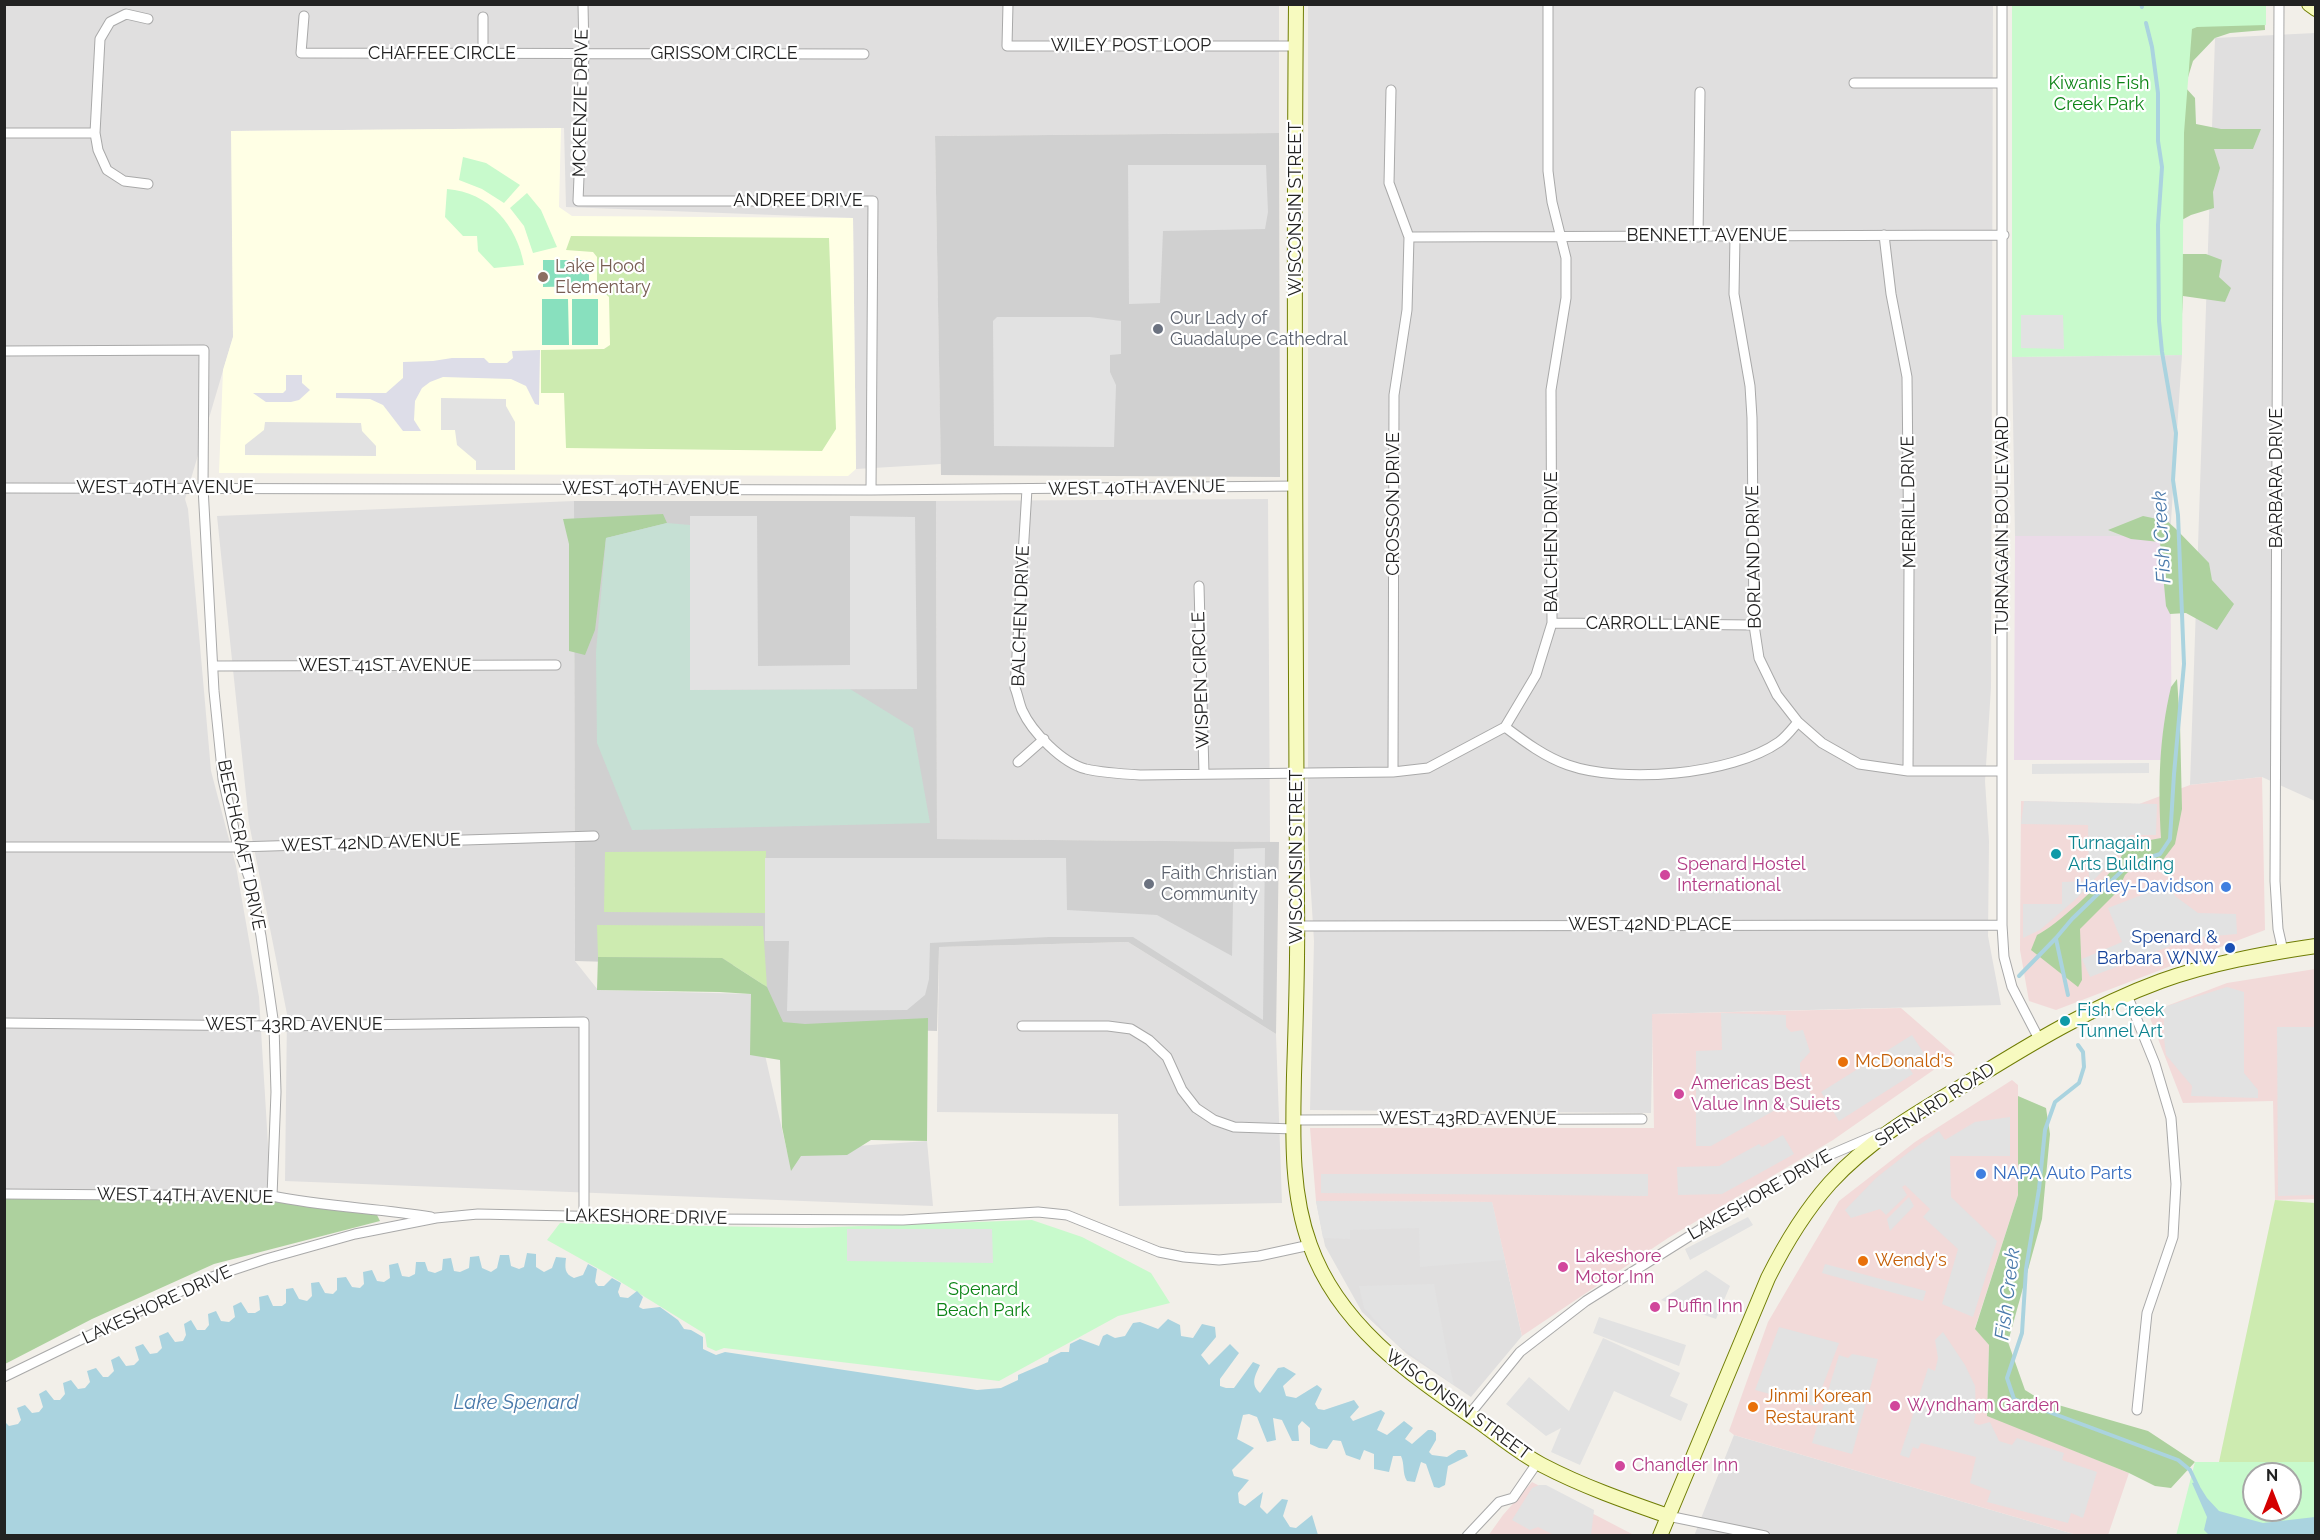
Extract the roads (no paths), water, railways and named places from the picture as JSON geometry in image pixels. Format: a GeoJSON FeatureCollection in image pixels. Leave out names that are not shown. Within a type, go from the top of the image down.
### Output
{"type":"FeatureCollection","features":[{"type":"Feature","properties":{"kind":"street","name":"MCKENZIE DRIVE"},"geometry":{"type":"LineString","coordinates":[[578,201],[584,54],[583,4]]}},
{"type":"Feature","properties":{"kind":"street","name":"WILEY POST LOOP"},"geometry":{"type":"LineString","coordinates":[[1008,4],[1007,46],[1296,45]]}},
{"type":"Feature","properties":{"kind":"street","name":"WISCONSIN STREET"},"geometry":{"type":"LineString","coordinates":[[1296,4],[1298,926],[1294,1160],[1300,1207],[1310,1245],[1342,1307],[1375,1343],[1420,1380],[1537,1462],[1623,1501],[1668,1516]]}},
{"type":"Feature","properties":{"kind":"street","name":"BALCHEN DRIVE"},"geometry":{"type":"LineString","coordinates":[[1027,489],[1015,688],[1022,710],[1044,739],[1056,753],[1083,768],[1141,775],[1393,772],[1428,768],[1506,727],[1536,675],[1552,623],[1551,390],[1566,298],[1566,258],[1552,202],[1548,171],[1548,4]]}},
{"type":"Feature","properties":{"kind":"street","name":"TURNAGAIN BOULEVARD"},"geometry":{"type":"LineString","coordinates":[[2002,4],[2004,235],[2002,925],[2004,957],[2012,987],[2039,1039]]}},
{"type":"Feature","properties":{"kind":"street","name":"BARBARA DRIVE"},"geometry":{"type":"LineString","coordinates":[[2279,4],[2275,881],[2278,929],[2283,951]]}},
{"type":"Feature","properties":{"kind":"street"},"geometry":{"type":"LineString","coordinates":[[2309,4],[2316,9]]}},
{"type":"Feature","properties":{"kind":"street"},"geometry":{"type":"LineString","coordinates":[[148,19],[126,14],[110,22],[100,39],[95,133],[98,150],[107,170],[124,181],[148,184]]}},
{"type":"Feature","properties":{"kind":"street","name":"CHAFFEE CIRCLE"},"geometry":{"type":"LineString","coordinates":[[304,16],[301,53],[584,54]]}},
{"type":"Feature","properties":{"kind":"street"},"geometry":{"type":"LineString","coordinates":[[483,17],[483,54]]}},
{"type":"Feature","properties":{"kind":"street","name":"GRISSOM CIRCLE"},"geometry":{"type":"LineString","coordinates":[[584,54],[864,54]]}},
{"type":"Feature","properties":{"kind":"street"},"geometry":{"type":"LineString","coordinates":[[1854,83],[2002,83]]}},
{"type":"Feature","properties":{"kind":"street"},"geometry":{"type":"LineString","coordinates":[[1390,90],[1389,183],[1409,237]]}},
{"type":"Feature","properties":{"kind":"street"},"geometry":{"type":"LineString","coordinates":[[1698,237],[1700,92]]}},
{"type":"Feature","properties":{"kind":"street"},"geometry":{"type":"LineString","coordinates":[[4,133],[95,133]]}},
{"type":"Feature","properties":{"kind":"street","name":"ANDREE DRIVE"},"geometry":{"type":"LineString","coordinates":[[578,201],[873,201],[871,490]]}},
{"type":"Feature","properties":{"kind":"street","name":"MERRILL DRIVE"},"geometry":{"type":"LineString","coordinates":[[1884,235],[1891,294],[1908,377],[1908,771]]}},
{"type":"Feature","properties":{"kind":"street","name":"BENNETT AVENUE"},"geometry":{"type":"LineString","coordinates":[[1409,237],[2004,235]]}},
{"type":"Feature","properties":{"kind":"street","name":"BORLAND DRIVE"},"geometry":{"type":"LineString","coordinates":[[1736,236],[1734,294],[1750,386],[1752,418],[1754,625],[1759,658],[1777,695],[1798,722],[1822,743],[1860,764],[1908,771],[2002,771]]}},
{"type":"Feature","properties":{"kind":"street","name":"CROSSON DRIVE"},"geometry":{"type":"LineString","coordinates":[[1393,772],[1394,395],[1407,310],[1409,237]]}},
{"type":"Feature","properties":{"kind":"street","name":"BEECHCRAFT DRIVE"},"geometry":{"type":"LineString","coordinates":[[4,351],[204,350],[203,487],[214,691],[224,779],[238,847],[250,880],[274,1026],[276,1092],[272,1196]]}},
{"type":"Feature","properties":{"kind":"street","name":"WEST 40TH AVENUE"},"geometry":{"type":"LineString","coordinates":[[4,488],[871,490],[1297,486]]}},
{"type":"Feature","properties":{"kind":"street","name":"WISPEN CIRCLE"},"geometry":{"type":"LineString","coordinates":[[1199,586],[1204,774]]}},
{"type":"Feature","properties":{"kind":"street","name":"CARROLL LANE"},"geometry":{"type":"LineString","coordinates":[[1552,623],[1754,625]]}},
{"type":"Feature","properties":{"kind":"street","name":"WEST 41ST AVENUE"},"geometry":{"type":"LineString","coordinates":[[213,666],[556,665]]}},
{"type":"Feature","properties":{"kind":"street"},"geometry":{"type":"LineString","coordinates":[[1506,727],[1531,747],[1568,766],[1612,773],[1662,774],[1712,768],[1748,758],[1780,742],[1798,722]]}},
{"type":"Feature","properties":{"kind":"street"},"geometry":{"type":"LineString","coordinates":[[1018,762],[1044,739]]}},
{"type":"Feature","properties":{"kind":"street","name":"WEST 42ND AVENUE"},"geometry":{"type":"LineString","coordinates":[[4,847],[238,847],[594,836]]}},
{"type":"Feature","properties":{"kind":"street","name":"WEST 42ND PLACE"},"geometry":{"type":"LineString","coordinates":[[1298,926],[2002,925]]}},
{"type":"Feature","properties":{"kind":"street","name":"SPENARD ROAD"},"geometry":{"type":"LineString","coordinates":[[1660,1536],[1767,1281],[1782,1251],[1804,1216],[1841,1173],[1896,1126],[2039,1039],[2127,995],[2161,981],[2216,964],[2316,946]]}},
{"type":"Feature","properties":{"kind":"street"},"geometry":{"type":"LineString","coordinates":[[2127,995],[2155,1064],[2171,1118],[2176,1184],[2173,1238],[2147,1313],[2137,1410]]}},
{"type":"Feature","properties":{"kind":"street","name":"WEST 43RD AVENUE"},"geometry":{"type":"LineString","coordinates":[[4,1023],[274,1026],[584,1022],[584,1216]]}},
{"type":"Feature","properties":{"kind":"street","name":"WEST 43RD AVENUE"},"geometry":{"type":"LineString","coordinates":[[1022,1026],[1108,1026],[1131,1029],[1149,1040],[1167,1057],[1182,1090],[1196,1108],[1214,1120],[1234,1127],[1294,1124],[1642,1119]]}},
{"type":"Feature","properties":{"kind":"street","name":"LAKESHORE DRIVE"},"geometry":{"type":"LineString","coordinates":[[1469,1415],[1520,1352],[1549,1328],[1596,1295],[1752,1197],[1825,1156],[1896,1126]]}},
{"type":"Feature","properties":{"kind":"street"},"geometry":{"type":"LineString","coordinates":[[1825,1156],[1840,1156],[1843,1161],[1841,1173]]}},
{"type":"Feature","properties":{"kind":"street","name":"WEST 44TH AVENUE"},"geometry":{"type":"LineString","coordinates":[[4,1194],[272,1196],[298,1201],[387,1209],[436,1218]]}},
{"type":"Feature","properties":{"kind":"street","name":"LAKESHORE DRIVE"},"geometry":{"type":"LineString","coordinates":[[4,1377],[206,1279],[266,1258],[355,1234],[436,1218],[478,1214],[903,1220],[1038,1212],[1067,1215],[1160,1252],[1184,1257],[1219,1260],[1258,1256],[1310,1245]]}},
{"type":"Feature","properties":{"kind":"street"},"geometry":{"type":"LineString","coordinates":[[1467,1536],[1499,1502],[1514,1498],[1537,1462]]}},
{"type":"Feature","properties":{"kind":"street"},"geometry":{"type":"LineString","coordinates":[[1668,1516],[1765,1536]]}},
{"type":"Feature","properties":{"kind":"water","name":"Lake Spenard"},"geometry":{"type":"Polygon","coordinates":[[[527,1253],[536,1254],[536,1267],[544,1272],[552,1268],[556,1257],[566,1258],[567,1272],[574,1278],[583,1275],[588,1264],[597,1269],[595,1282],[598,1286],[604,1286],[612,1278],[621,1283],[618,1292],[620,1297],[628,1298],[637,1291],[643,1297],[639,1307],[643,1309],[660,1307],[678,1320],[684,1329],[703,1337],[703,1349],[716,1355],[725,1352],[977,1390],[1001,1388],[1018,1380],[1018,1375],[1048,1362],[1049,1358],[1061,1352],[1069,1352],[1070,1344],[1080,1339],[1099,1346],[1103,1336],[1107,1334],[1115,1338],[1125,1336],[1133,1323],[1140,1322],[1158,1329],[1168,1319],[1180,1325],[1181,1336],[1193,1338],[1202,1324],[1215,1327],[1216,1337],[1201,1355],[1209,1365],[1230,1344],[1239,1353],[1220,1379],[1220,1386],[1234,1388],[1253,1362],[1260,1365],[1254,1383],[1260,1393],[1278,1368],[1284,1367],[1296,1374],[1283,1386],[1286,1396],[1296,1398],[1317,1385],[1322,1389],[1315,1404],[1318,1409],[1324,1410],[1354,1400],[1359,1407],[1350,1417],[1353,1421],[1381,1410],[1385,1413],[1377,1430],[1387,1435],[1404,1421],[1413,1428],[1405,1439],[1412,1444],[1428,1430],[1436,1433],[1436,1440],[1429,1452],[1432,1455],[1447,1457],[1458,1450],[1465,1450],[1468,1456],[1448,1466],[1445,1485],[1439,1488],[1434,1487],[1426,1464],[1421,1462],[1415,1482],[1407,1481],[1401,1456],[1393,1456],[1389,1472],[1374,1469],[1374,1454],[1364,1450],[1360,1460],[1346,1455],[1341,1441],[1333,1440],[1327,1449],[1310,1444],[1310,1428],[1302,1421],[1298,1426],[1299,1441],[1292,1441],[1282,1420],[1273,1418],[1276,1440],[1267,1442],[1257,1417],[1249,1414],[1243,1415],[1237,1439],[1254,1448],[1232,1470],[1234,1476],[1249,1480],[1238,1493],[1239,1503],[1245,1506],[1263,1492],[1260,1507],[1267,1514],[1282,1499],[1288,1500],[1283,1516],[1290,1527],[1296,1528],[1312,1515],[1318,1535],[5,1535],[5,1422],[9,1426],[18,1424],[21,1420],[17,1408],[25,1405],[32,1413],[39,1412],[43,1407],[39,1394],[46,1390],[54,1400],[60,1400],[65,1394],[63,1383],[71,1380],[78,1389],[85,1388],[90,1382],[87,1371],[96,1368],[103,1377],[108,1377],[114,1371],[111,1360],[119,1356],[126,1366],[134,1365],[139,1360],[135,1347],[143,1344],[150,1354],[157,1353],[162,1348],[159,1336],[168,1332],[175,1342],[183,1341],[186,1335],[184,1324],[191,1320],[197,1330],[205,1330],[209,1325],[208,1314],[216,1311],[221,1321],[229,1322],[235,1317],[233,1306],[241,1302],[248,1313],[260,1310],[259,1297],[268,1295],[273,1306],[282,1306],[286,1303],[286,1289],[293,1288],[299,1299],[307,1301],[312,1296],[311,1283],[319,1282],[325,1293],[333,1294],[337,1290],[337,1278],[346,1277],[352,1287],[360,1288],[364,1284],[363,1272],[372,1270],[377,1281],[384,1282],[390,1278],[389,1265],[398,1263],[402,1276],[409,1277],[415,1274],[416,1262],[425,1262],[428,1271],[435,1273],[442,1270],[443,1259],[451,1258],[454,1271],[460,1272],[469,1268],[470,1257],[479,1256],[482,1268],[491,1272],[497,1268],[500,1255],[509,1255],[511,1266],[519,1269],[524,1267],[527,1253]]]}},
{"type":"Feature","properties":{"kind":"water"},"geometry":{"type":"Polygon","coordinates":[[[2197,1482],[2219,1511],[2242,1517],[2242,1522],[2302,1522],[2302,1518],[2315,1517],[2315,1535],[2209,1535],[2204,1530],[2207,1517],[2192,1483],[2197,1482]]]}},
{"type":"Feature","properties":{"kind":"waterway","name":"Fish Creek"},"geometry":{"type":"LineString","coordinates":[[2019,976],[2072,919],[2129,864],[2160,854],[2170,839],[2184,664],[2178,515],[2173,480],[2176,433],[2159,321],[2158,225],[2162,167],[2158,141],[2158,93],[2152,47],[2146,23]]}},
{"type":"Feature","properties":{"kind":"waterway","name":"Fish Creek"},"geometry":{"type":"LineString","coordinates":[[2056,939],[2068,995]]}},
{"type":"Feature","properties":{"kind":"waterway","name":"Fish Creek"},"geometry":{"type":"LineString","coordinates":[[2078,1045],[2083,1052],[2084,1067],[2079,1083],[2055,1102],[2045,1130],[2039,1189],[2026,1269],[2022,1333],[2007,1378],[2014,1399],[2178,1460],[2190,1470],[2198,1487]]}},
{"type":"Feature","properties":{"kind":"place","name":"Lake Hood Elementary"},"geometry":{"type":"Point","coordinates":[543,277]}},
{"type":"Feature","properties":{"kind":"place","name":"Our Lady of Guadalupe Cathedral"},"geometry":{"type":"Point","coordinates":[1158,329]}},
{"type":"Feature","properties":{"kind":"place","name":"Turnagain Arts Building"},"geometry":{"type":"Point","coordinates":[2056,854]}},
{"type":"Feature","properties":{"kind":"place","name":"Spenard Hostel International"},"geometry":{"type":"Point","coordinates":[1665,875]}},
{"type":"Feature","properties":{"kind":"place","name":"Faith Christian Community"},"geometry":{"type":"Point","coordinates":[1149,884]}},
{"type":"Feature","properties":{"kind":"place","name":"Harley-Davidson"},"geometry":{"type":"Point","coordinates":[2226,887]}},
{"type":"Feature","properties":{"kind":"place","name":"Spenard & Barbara WNW"},"geometry":{"type":"Point","coordinates":[2230,948]}},
{"type":"Feature","properties":{"kind":"place","name":"Fish Creek Tunnel Art"},"geometry":{"type":"Point","coordinates":[2065,1021]}},
{"type":"Feature","properties":{"kind":"place","name":"McDonald's"},"geometry":{"type":"Point","coordinates":[1843,1062]}},
{"type":"Feature","properties":{"kind":"place","name":"Americas Best Value Inn & Suiets"},"geometry":{"type":"Point","coordinates":[1679,1094]}},
{"type":"Feature","properties":{"kind":"place","name":"NAPA Auto Parts"},"geometry":{"type":"Point","coordinates":[1981,1174]}},
{"type":"Feature","properties":{"kind":"place","name":"Wendy's"},"geometry":{"type":"Point","coordinates":[1863,1261]}},
{"type":"Feature","properties":{"kind":"place","name":"Lakeshore Motor Inn"},"geometry":{"type":"Point","coordinates":[1563,1267]}},
{"type":"Feature","properties":{"kind":"place","name":"Puffin Inn"},"geometry":{"type":"Point","coordinates":[1655,1307]}},
{"type":"Feature","properties":{"kind":"place","name":"Wyndham Garden"},"geometry":{"type":"Point","coordinates":[1895,1406]}},
{"type":"Feature","properties":{"kind":"place","name":"Jinmi Korean Restaurant"},"geometry":{"type":"Point","coordinates":[1753,1407]}},
{"type":"Feature","properties":{"kind":"place","name":"Chandler Inn"},"geometry":{"type":"Point","coordinates":[1620,1466]}},
{"type":"Feature","properties":{"kind":"park label","name":"Kiwanis Fish Creek Park"},"geometry":{"type":"Point","coordinates":[2099,94]}},
{"type":"Feature","properties":{"kind":"park label","name":"Spenard Beach Park"},"geometry":{"type":"Point","coordinates":[983,1300]}}]}
